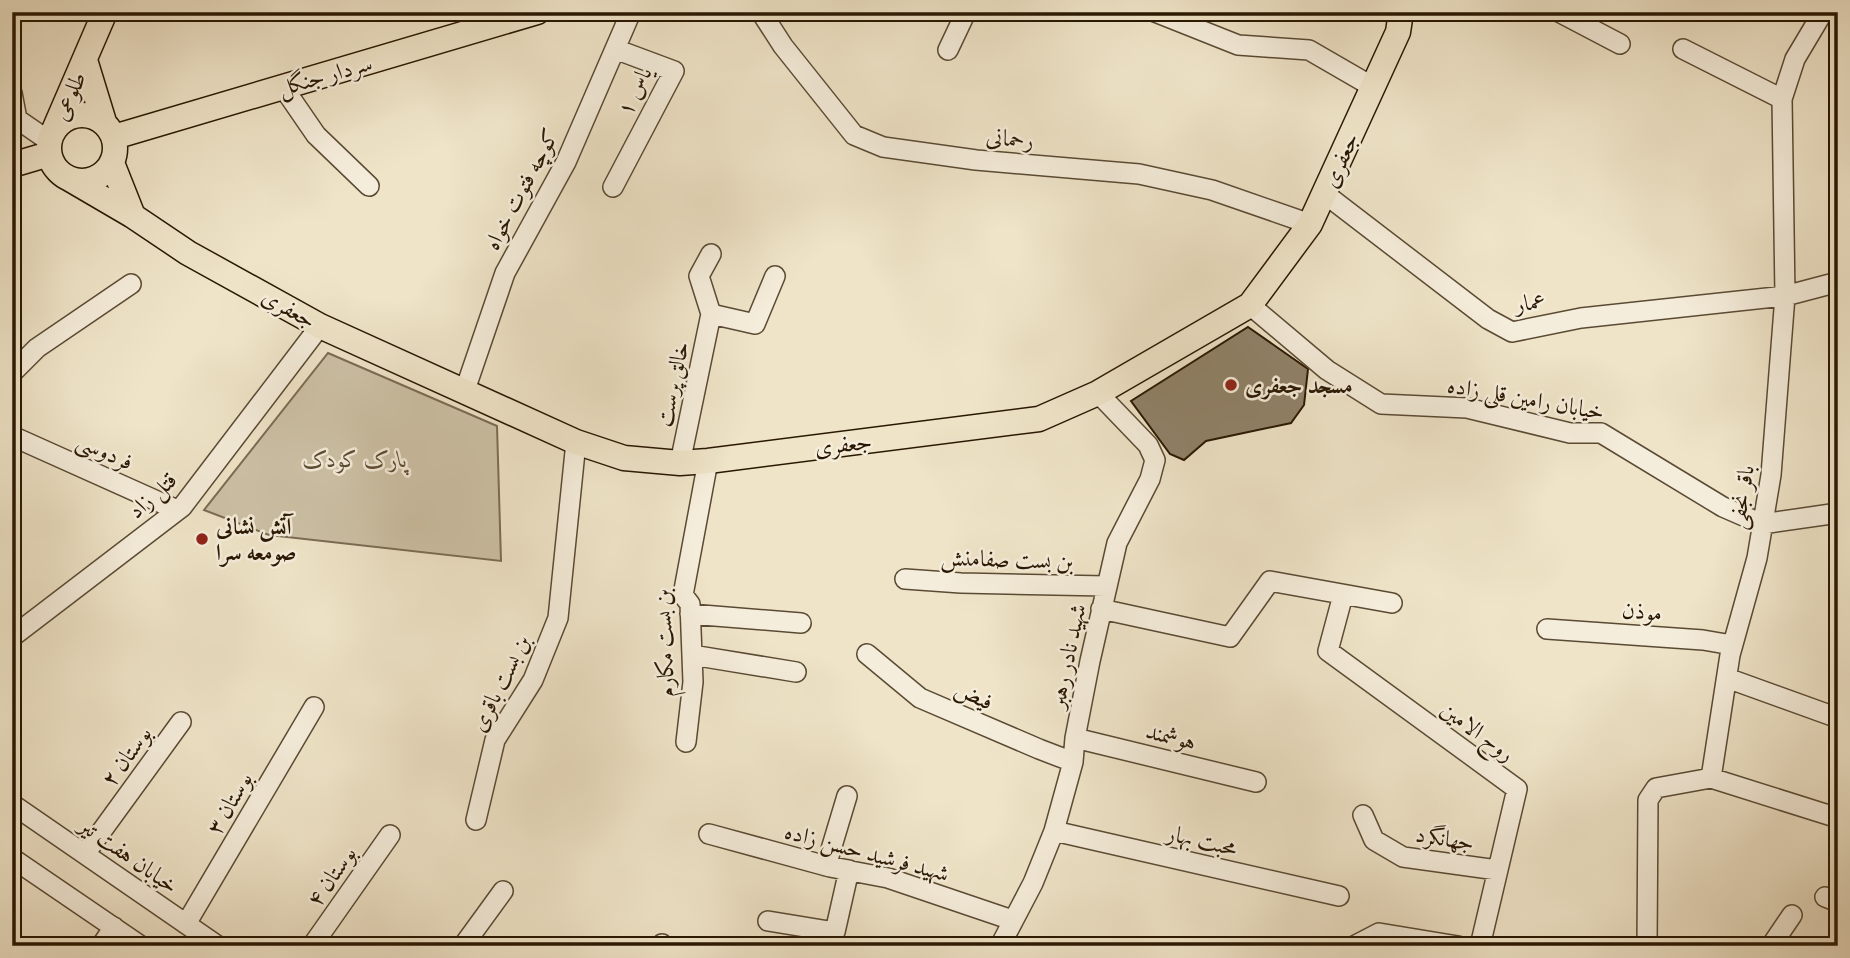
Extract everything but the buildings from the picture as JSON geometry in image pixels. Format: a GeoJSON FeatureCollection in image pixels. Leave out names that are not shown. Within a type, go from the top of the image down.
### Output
{"type":"FeatureCollection","features":[{"type":"Feature","properties":{"kind":"main road","name":"طلوعی"},"geometry":{"type":"LineString","coordinates":[[50,143],[105,12]]}},
{"type":"Feature","properties":{"kind":"main road","name":"سردار جنگل"},"geometry":{"type":"LineString","coordinates":[[109,130],[283,87],[537,12]]}},
{"type":"Feature","properties":{"kind":"main road","name":"جعفری"},"geometry":{"type":"LineString","coordinates":[[68,178],[133,216],[188,253],[320,326],[464,393],[576,442],[624,458],[680,463],[708,461],[1038,419],[1098,393],[1250,305],[1310,224],[1398,32],[1401,12]]}},
{"type":"Feature","properties":{"kind":"main road","name":"طلوعی"},"geometry":{"type":"LineString","coordinates":[[85,60],[109,130]]}},
{"type":"Feature","properties":{"kind":"main road"},"geometry":{"type":"LineString","coordinates":[[12,164],[50,143],[64,120],[80,114],[89,115],[109,130],[115,154],[108,170],[93,180],[76,181],[56,168],[50,143]]}},
{"type":"Feature","properties":{"kind":"main road"},"geometry":{"type":"LineString","coordinates":[[112,163],[133,216]]}},
{"type":"Feature","properties":{"kind":"street","name":"کوچه فتوت خواه"},"geometry":{"type":"LineString","coordinates":[[464,393],[505,273],[566,162],[631,12]]}},
{"type":"Feature","properties":{"kind":"street","name":"رحمانی"},"geometry":{"type":"LineString","coordinates":[[761,12],[783,46],[854,135],[883,147],[976,160],[1139,174],[1212,190],[1310,224]]}},
{"type":"Feature","properties":{"kind":"street"},"geometry":{"type":"LineString","coordinates":[[948,50],[966,12]]}},
{"type":"Feature","properties":{"kind":"street"},"geometry":{"type":"LineString","coordinates":[[1155,12],[1238,45],[1309,50],[1373,87]]}},
{"type":"Feature","properties":{"kind":"street"},"geometry":{"type":"LineString","coordinates":[[1559,12],[1620,44]]}},
{"type":"Feature","properties":{"kind":"street","name":"باقر نجفی"},"geometry":{"type":"LineString","coordinates":[[1711,778],[1732,645],[1757,558],[1771,475],[1785,296],[1782,99],[1795,59],[1823,12]]}},
{"type":"Feature","properties":{"kind":"street","name":"یاس ۱"},"geometry":{"type":"LineString","coordinates":[[613,187],[674,71],[615,49]]}},
{"type":"Feature","properties":{"kind":"street"},"geometry":{"type":"LineString","coordinates":[[1683,49],[1782,99]]}},
{"type":"Feature","properties":{"kind":"street"},"geometry":{"type":"LineString","coordinates":[[283,87],[316,135],[369,186]]}},
{"type":"Feature","properties":{"kind":"street"},"geometry":{"type":"LineString","coordinates":[[12,93],[17,119],[50,143]]}},
{"type":"Feature","properties":{"kind":"street","name":"عمار"},"geometry":{"type":"LineString","coordinates":[[1325,194],[1488,319],[1512,332],[1581,318],[1785,296],[1838,282]]}},
{"type":"Feature","properties":{"kind":"street"},"geometry":{"type":"LineString","coordinates":[[711,254],[699,276],[712,314],[755,324],[775,276]]}},
{"type":"Feature","properties":{"kind":"street"},"geometry":{"type":"LineString","coordinates":[[12,373],[37,348],[131,284]]}},
{"type":"Feature","properties":{"kind":"street","name":"خیابان رامین قلی زاده"},"geometry":{"type":"LineString","coordinates":[[1250,305],[1326,370],[1381,404],[1467,408],[1570,433],[1601,433],[1723,507],[1762,524]]}},
{"type":"Feature","properties":{"kind":"street","name":"خالق پرست"},"geometry":{"type":"LineString","coordinates":[[680,463],[712,314]]}},
{"type":"Feature","properties":{"kind":"street","name":"قتل زاد"},"geometry":{"type":"LineString","coordinates":[[12,637],[177,510],[320,326]]}},
{"type":"Feature","properties":{"kind":"street","name":"شهید نادر رهبر"},"geometry":{"type":"LineString","coordinates":[[1000,946],[1033,883],[1054,831],[1073,762],[1074,738],[1117,543],[1150,479],[1155,460],[1149,445],[1098,393]]}},
{"type":"Feature","properties":{"kind":"street","name":"فردوسی"},"geometry":{"type":"LineString","coordinates":[[12,436],[177,510]]}},
{"type":"Feature","properties":{"kind":"street","name":"بن بست باقری"},"geometry":{"type":"LineString","coordinates":[[476,820],[495,740],[533,680],[558,618],[576,442]]}},
{"type":"Feature","properties":{"kind":"street","name":"بن بست مکارم"},"geometry":{"type":"LineString","coordinates":[[686,742],[693,682],[690,604],[683,595],[708,461]]}},
{"type":"Feature","properties":{"kind":"street"},"geometry":{"type":"LineString","coordinates":[[1762,524],[1838,513]]}},
{"type":"Feature","properties":{"kind":"street","name":"بن بست صفامنش"},"geometry":{"type":"LineString","coordinates":[[905,579],[1106,586]]}},
{"type":"Feature","properties":{"kind":"street"},"geometry":{"type":"LineString","coordinates":[[1101,609],[1230,637],[1270,581],[1392,603]]}},
{"type":"Feature","properties":{"kind":"street","name":"روح الامین"},"geometry":{"type":"LineString","coordinates":[[1343,595],[1328,651],[1517,789],[1480,946]]}},
{"type":"Feature","properties":{"kind":"street"},"geometry":{"type":"LineString","coordinates":[[690,614],[801,623]]}},
{"type":"Feature","properties":{"kind":"street","name":"موذن"},"geometry":{"type":"LineString","coordinates":[[1547,629],[1703,640],[1732,645]]}},
{"type":"Feature","properties":{"kind":"street"},"geometry":{"type":"LineString","coordinates":[[692,654],[796,672]]}},
{"type":"Feature","properties":{"kind":"street","name":"فیض"},"geometry":{"type":"LineString","coordinates":[[867,654],[919,698],[1073,762]]}},
{"type":"Feature","properties":{"kind":"street"},"geometry":{"type":"LineString","coordinates":[[1727,678],[1838,718]]}},
{"type":"Feature","properties":{"kind":"street","name":"بوستان ۳"},"geometry":{"type":"LineString","coordinates":[[186,924],[313,708]]}},
{"type":"Feature","properties":{"kind":"street","name":"بوستان ۲"},"geometry":{"type":"LineString","coordinates":[[85,854],[181,722]]}},
{"type":"Feature","properties":{"kind":"street","name":"هوشمند"},"geometry":{"type":"LineString","coordinates":[[1074,738],[1256,782]]}},
{"type":"Feature","properties":{"kind":"street"},"geometry":{"type":"LineString","coordinates":[[1647,946],[1648,800],[1656,788],[1711,778],[1838,818]]}},
{"type":"Feature","properties":{"kind":"street"},"geometry":{"type":"LineString","coordinates":[[826,866],[847,796]]}},
{"type":"Feature","properties":{"kind":"street","name":"خیابان هفت تیر"},"geometry":{"type":"LineString","coordinates":[[12,804],[218,946]]}},
{"type":"Feature","properties":{"kind":"street","name":"جهانگرد"},"geometry":{"type":"LineString","coordinates":[[1363,815],[1374,840],[1404,857],[1497,870]]}},
{"type":"Feature","properties":{"kind":"street","name":"محبت بهار"},"geometry":{"type":"LineString","coordinates":[[1054,831],[1339,897]]}},
{"type":"Feature","properties":{"kind":"street","name":"شهید فرشید حسن زاده"},"geometry":{"type":"LineString","coordinates":[[709,834],[826,866],[888,878],[1012,920]]}},
{"type":"Feature","properties":{"kind":"street","name":"بوستان ۴"},"geometry":{"type":"LineString","coordinates":[[312,946],[390,835]]}},
{"type":"Feature","properties":{"kind":"street"},"geometry":{"type":"LineString","coordinates":[[12,858],[141,946]]}},
{"type":"Feature","properties":{"kind":"street"},"geometry":{"type":"LineString","coordinates":[[768,921],[835,932],[849,870]]}},
{"type":"Feature","properties":{"kind":"street"},"geometry":{"type":"LineString","coordinates":[[463,946],[503,891]]}},
{"type":"Feature","properties":{"kind":"street"},"geometry":{"type":"LineString","coordinates":[[1771,946],[1792,915]]}},
{"type":"Feature","properties":{"kind":"street"},"geometry":{"type":"LineString","coordinates":[[101,946],[114,928]]}},
{"type":"Feature","properties":{"kind":"street"},"geometry":{"type":"LineString","coordinates":[[1354,946],[1379,933],[1458,946]]}},
{"type":"Feature","properties":{"kind":"green space","name":"پارک کودک"},"geometry":{"type":"Polygon","coordinates":[[[328,353],[497,426],[501,561],[269,535],[204,510],[328,353]]]}},
{"type":"Feature","properties":{"kind":"place","name":"مسجد جعفری"},"geometry":{"type":"Point","coordinates":[1231,385]}},
{"type":"Feature","properties":{"kind":"place","name":"آتش نشانی صومعه سرا"},"geometry":{"type":"Point","coordinates":[202,539]}}]}
